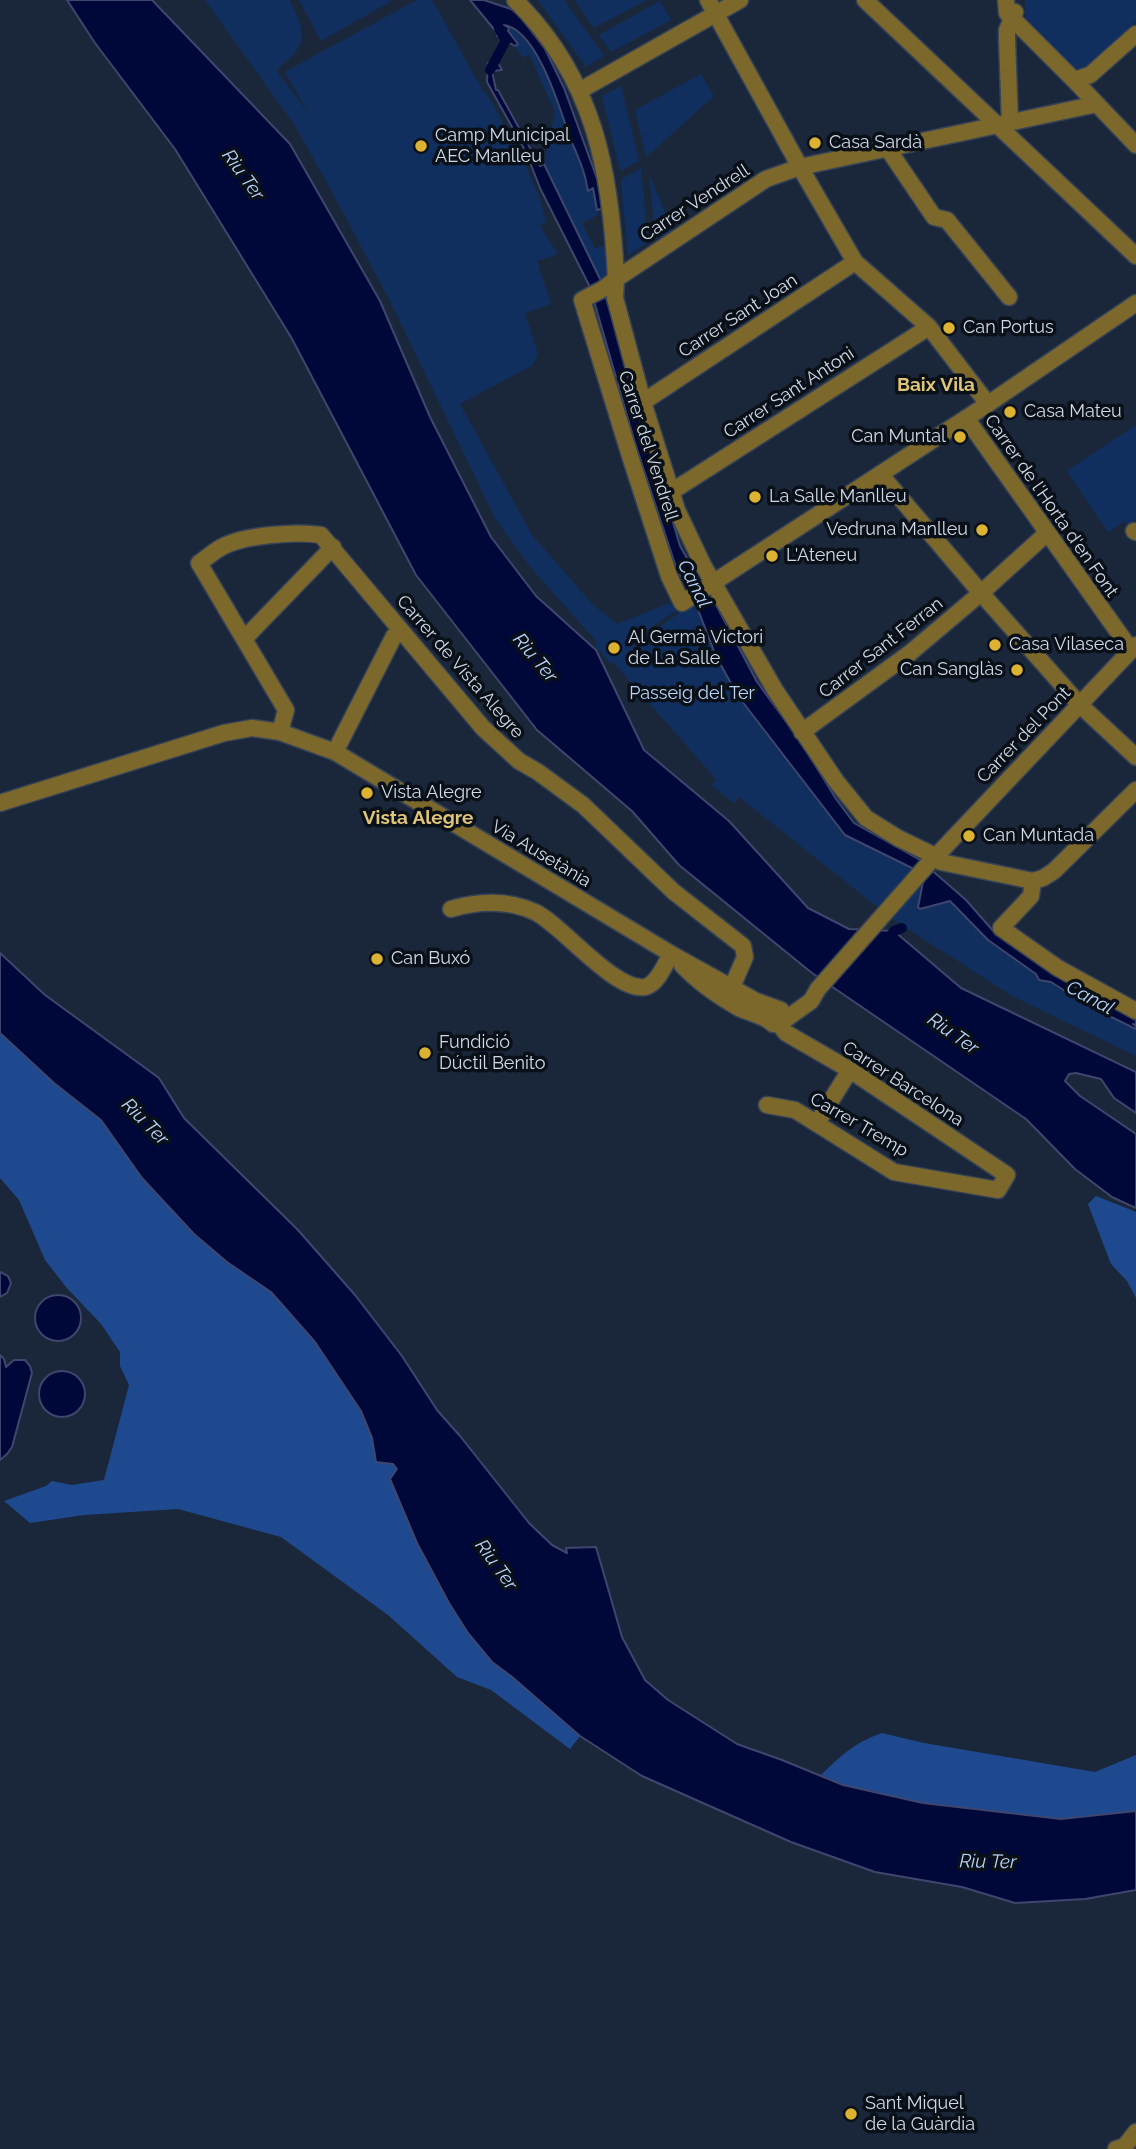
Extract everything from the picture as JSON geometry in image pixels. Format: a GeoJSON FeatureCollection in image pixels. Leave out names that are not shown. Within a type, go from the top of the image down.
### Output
{"type":"FeatureCollection","features":[{"type":"Feature","properties":{"kind":"street"},"geometry":{"type":"LineString","coordinates":[[515,0],[564,62],[593,122],[609,194],[604,287],[615,298],[643,402],[703,590],[836,781],[866,818],[934,859],[1033,881],[1054,872],[1136,790]]}},
{"type":"Feature","properties":{"kind":"street"},"geometry":{"type":"LineString","coordinates":[[579,91],[712,7],[740,0]]}},
{"type":"Feature","properties":{"kind":"street"},"geometry":{"type":"LineString","coordinates":[[865,0],[1130,245],[1136,257]]}},
{"type":"Feature","properties":{"kind":"street"},"geometry":{"type":"LineString","coordinates":[[1006,0],[1007,13],[1082,78],[1097,104],[1136,145]]}},
{"type":"Feature","properties":{"kind":"street"},"geometry":{"type":"LineString","coordinates":[[1003,125],[1007,39],[1016,0]]}},
{"type":"Feature","properties":{"kind":"street"},"geometry":{"type":"LineString","coordinates":[[712,7],[855,262],[929,327],[988,404]]}},
{"type":"Feature","properties":{"kind":"street"},"geometry":{"type":"LineString","coordinates":[[1082,78],[1136,34]]}},
{"type":"Feature","properties":{"kind":"street"},"geometry":{"type":"LineString","coordinates":[[800,167],[1097,104]]}},
{"type":"Feature","properties":{"kind":"street"},"geometry":{"type":"LineString","coordinates":[[888,149],[934,217],[947,220],[1009,297]]}},
{"type":"Feature","properties":{"kind":"street","name":"Carrer Vendrell"},"geometry":{"type":"LineString","coordinates":[[604,287],[766,179],[800,167]]}},
{"type":"Feature","properties":{"kind":"street","name":"Carrer Sant Joan"},"geometry":{"type":"LineString","coordinates":[[643,402],[855,262]]}},
{"type":"Feature","properties":{"kind":"street","name":"Carrer del Vendrell"},"geometry":{"type":"LineString","coordinates":[[604,287],[582,300],[669,576],[682,603],[703,590]]}},
{"type":"Feature","properties":{"kind":"street"},"geometry":{"type":"LineString","coordinates":[[703,590],[988,404],[1136,303]]}},
{"type":"Feature","properties":{"kind":"street","name":"Carrer Sant Antoni"},"geometry":{"type":"LineString","coordinates":[[671,492],[929,327]]}},
{"type":"Feature","properties":{"kind":"street","name":"Carrer de l'Horta d'en Font"},"geometry":{"type":"LineString","coordinates":[[966,418],[1046,534],[1133,648]]}},
{"type":"Feature","properties":{"kind":"street"},"geometry":{"type":"LineString","coordinates":[[880,474],[1080,705],[1136,757]]}},
{"type":"Feature","properties":{"kind":"street","name":"Carrer Sant Ferran"},"geometry":{"type":"LineString","coordinates":[[802,732],[910,653],[1046,534]]}},
{"type":"Feature","properties":{"kind":"street","name":"Carrer de Vista Alegre"},"geometry":{"type":"LineString","coordinates":[[244,639],[200,563],[222,547],[244,538],[321,535],[483,728],[519,761],[583,805],[674,892],[743,946],[746,957],[732,987]]}},
{"type":"Feature","properties":{"kind":"street"},"geometry":{"type":"LineString","coordinates":[[280,732],[286,710],[244,639],[333,547]]}},
{"type":"Feature","properties":{"kind":"street"},"geometry":{"type":"LineString","coordinates":[[335,752],[394,636]]}},
{"type":"Feature","properties":{"kind":"street","name":"Carrer del Pont"},"geometry":{"type":"LineString","coordinates":[[777,1016],[806,1006],[815,997],[818,989],[934,859],[1133,648]]}},
{"type":"Feature","properties":{"kind":"street","name":"Via Ausetània"},"geometry":{"type":"LineString","coordinates":[[0,803],[224,733],[251,728],[280,732],[335,752],[777,1016]]}},
{"type":"Feature","properties":{"kind":"street"},"geometry":{"type":"LineString","coordinates":[[1033,881],[1031,896],[1001,928],[1058,968],[1136,1011]]}},
{"type":"Feature","properties":{"kind":"street"},"geometry":{"type":"LineString","coordinates":[[450,909],[466,904],[498,902],[536,912],[610,973],[634,986],[644,987],[654,981],[672,954]]}},
{"type":"Feature","properties":{"kind":"street","name":"Via Ausetània"},"geometry":{"type":"LineString","coordinates":[[672,954],[694,978],[740,1008],[777,1016]]}},
{"type":"Feature","properties":{"kind":"street","name":"Carrer Barcelona"},"geometry":{"type":"LineString","coordinates":[[777,1016],[786,1033],[850,1070],[1007,1175]]}},
{"type":"Feature","properties":{"kind":"street"},"geometry":{"type":"LineString","coordinates":[[817,1123],[850,1070]]}},
{"type":"Feature","properties":{"kind":"street","name":"Carrer Tremp"},"geometry":{"type":"LineString","coordinates":[[766,1105],[794,1110],[894,1172],[998,1190],[1007,1175]]}},
{"type":"Feature","properties":{"kind":"street"},"geometry":{"type":"LineString","coordinates":[[1116,2149],[1125,2146],[1136,2132]]}},
{"type":"Feature","properties":{"kind":"green space","name":"Passeig del Ter"},"geometry":{"type":"Polygon","coordinates":[[[205,0],[289,0],[299,22],[302,38],[294,53],[276,70],[309,114],[285,72],[417,0],[432,0],[520,156],[542,206],[546,222],[540,226],[558,254],[537,261],[551,304],[525,313],[538,354],[533,365],[460,404],[532,535],[592,604],[617,624],[675,601],[680,608],[630,641],[631,647],[695,602],[716,656],[784,754],[845,835],[914,869],[880,909],[739,797],[734,803],[711,785],[716,779],[613,662],[610,663],[595,646],[597,642],[532,569],[495,518],[389,299],[294,124],[205,0]]]}},
{"type":"Feature","properties":{"kind":"green space"},"geometry":{"type":"Polygon","coordinates":[[[299,0],[393,0],[321,41],[299,0]]]}},
{"type":"Feature","properties":{"kind":"green space"},"geometry":{"type":"Polygon","coordinates":[[[538,0],[564,0],[604,56],[586,67],[538,0]]]}},
{"type":"Feature","properties":{"kind":"green space"},"geometry":{"type":"Polygon","coordinates":[[[646,0],[594,28],[575,1],[646,0]]]}},
{"type":"Feature","properties":{"kind":"green space"},"geometry":{"type":"Polygon","coordinates":[[[1025,0],[1136,0],[1136,21],[1085,69],[1075,69],[1026,18],[1025,0]]]}},
{"type":"Feature","properties":{"kind":"green space"},"geometry":{"type":"Polygon","coordinates":[[[660,1],[671,20],[611,52],[599,35],[660,1]]]}},
{"type":"Feature","properties":{"kind":"green space"},"geometry":{"type":"Polygon","coordinates":[[[504,25],[517,33],[538,57],[553,89],[587,187],[593,188],[598,215],[582,223],[595,249],[608,243],[611,275],[601,281],[544,164],[555,112],[529,54],[523,58],[515,46],[518,43],[504,25]]]}},
{"type":"Feature","properties":{"kind":"green space"},"geometry":{"type":"Polygon","coordinates":[[[701,74],[714,96],[646,157],[635,110],[701,74]]]}},
{"type":"Feature","properties":{"kind":"green space"},"geometry":{"type":"Polygon","coordinates":[[[621,86],[639,161],[620,171],[602,96],[621,86]]]}},
{"type":"Feature","properties":{"kind":"green space"},"geometry":{"type":"Polygon","coordinates":[[[641,168],[648,242],[628,255],[621,180],[641,168]]]}},
{"type":"Feature","properties":{"kind":"green space"},"geometry":{"type":"Polygon","coordinates":[[[649,174],[674,234],[662,242],[654,225],[649,174]]]}},
{"type":"Feature","properties":{"kind":"green space"},"geometry":{"type":"Polygon","coordinates":[[[1136,425],[1136,519],[1128,525],[1125,521],[1108,532],[1067,471],[1136,425]]]}},
{"type":"Feature","properties":{"kind":"green space"},"geometry":{"type":"Polygon","coordinates":[[[924,877],[988,940],[1036,974],[1039,980],[1051,982],[1089,1006],[1136,1029],[1136,1056],[1014,997],[889,917],[924,877]]]}},
{"type":"Feature","properties":{"kind":"shaded area"},"geometry":{"type":"Polygon","coordinates":[[[0,1033],[54,1083],[101,1120],[142,1178],[194,1234],[227,1262],[271,1292],[315,1342],[361,1411],[372,1438],[376,1462],[393,1464],[398,1469],[417,1543],[449,1603],[468,1633],[492,1662],[580,1736],[570,1749],[491,1690],[457,1677],[388,1615],[281,1537],[178,1509],[84,1515],[30,1523],[4,1501],[46,1486],[52,1481],[72,1485],[104,1480],[129,1385],[120,1366],[120,1352],[101,1324],[45,1260],[19,1200],[0,1178],[0,1033]]]}},
{"type":"Feature","properties":{"kind":"shaded area"},"geometry":{"type":"Polygon","coordinates":[[[1096,1196],[1136,1212],[1136,1298],[1127,1281],[1111,1264],[1088,1204],[1096,1196]]]}},
{"type":"Feature","properties":{"kind":"shaded area"},"geometry":{"type":"Polygon","coordinates":[[[882,1733],[924,1743],[1095,1772],[1136,1755],[1136,1811],[1061,1819],[923,1803],[843,1785],[820,1776],[848,1750],[882,1733]]]}},
{"type":"Feature","properties":{"kind":"water","name":"Riu Ter"},"geometry":{"type":"Polygon","coordinates":[[[67,0],[152,0],[290,144],[380,301],[430,417],[491,537],[536,596],[596,650],[644,750],[729,821],[808,908],[849,929],[894,931],[961,988],[1136,1072],[1136,1113],[1114,1098],[1101,1079],[1076,1073],[1069,1074],[1065,1081],[1080,1096],[1136,1134],[1136,1208],[1112,1197],[1075,1169],[1026,1119],[812,973],[679,865],[632,811],[537,730],[416,575],[291,337],[175,149],[95,43],[67,0]]]}},
{"type":"Feature","properties":{"kind":"water"},"geometry":{"type":"Polygon","coordinates":[[[470,0],[484,0],[511,9],[519,15],[545,49],[564,88],[599,184],[604,208],[597,210],[593,188],[588,191],[582,167],[553,89],[527,40],[516,30],[504,25],[509,28],[508,31],[518,44],[515,46],[497,36],[470,0]]]}},
{"type":"Feature","properties":{"kind":"water"},"geometry":{"type":"Polygon","coordinates":[[[496,60],[502,70],[492,71],[496,90],[540,166],[544,164],[601,281],[680,546],[713,599],[757,682],[801,742],[854,823],[920,860],[966,900],[995,933],[1136,1019],[1136,1025],[1133,1024],[1136,1029],[1089,1006],[1051,982],[1039,980],[1036,974],[988,940],[950,901],[920,909],[918,907],[924,877],[914,869],[845,835],[738,696],[716,656],[695,602],[676,567],[635,443],[590,287],[540,188],[526,152],[487,82],[488,63],[496,60]]]}},
{"type":"Feature","properties":{"kind":"water","name":"Riu Ter"},"geometry":{"type":"Polygon","coordinates":[[[0,953],[45,995],[159,1078],[184,1118],[298,1230],[355,1295],[402,1356],[437,1410],[529,1523],[552,1545],[567,1553],[566,1548],[596,1547],[622,1637],[645,1680],[668,1700],[737,1744],[843,1785],[923,1803],[1061,1819],[1136,1811],[1136,1890],[1085,1899],[1015,1903],[962,1887],[875,1872],[791,1842],[642,1776],[580,1736],[492,1662],[468,1633],[417,1543],[390,1479],[397,1469],[393,1464],[376,1462],[372,1438],[361,1411],[315,1342],[271,1292],[227,1262],[194,1234],[142,1178],[101,1120],[54,1083],[0,1033],[0,953]]]}},
{"type":"Feature","properties":{"kind":"water"},"geometry":{"type":"Polygon","coordinates":[[[0,1272],[8,1276],[11,1283],[7,1293],[0,1297],[0,1272]]]}},
{"type":"Feature","properties":{"kind":"water"},"geometry":{"type":"Polygon","coordinates":[[[58,1295],[74,1302],[81,1318],[74,1334],[58,1341],[42,1334],[35,1318],[42,1302],[58,1295]]]}},
{"type":"Feature","properties":{"kind":"water"},"geometry":{"type":"Polygon","coordinates":[[[0,1355],[6,1367],[14,1360],[25,1360],[32,1373],[12,1447],[0,1460],[0,1355]]]}},
{"type":"Feature","properties":{"kind":"water"},"geometry":{"type":"Polygon","coordinates":[[[62,1371],[78,1378],[85,1394],[78,1410],[62,1417],[46,1410],[39,1394],[46,1378],[62,1371]]]}},
{"type":"Feature","properties":{"kind":"waterway","name":"Canal"},"geometry":{"type":"LineString","coordinates":[[490,70],[506,40],[499,29]]}},
{"type":"Feature","properties":{"kind":"waterway"},"geometry":{"type":"LineString","coordinates":[[886,942],[894,931],[902,928]]}},
{"type":"Feature","properties":{"kind":"place","name":"Casa Sardà"},"geometry":{"type":"Point","coordinates":[815,143]}},
{"type":"Feature","properties":{"kind":"place","name":"Camp Municipal AEC Manlleu"},"geometry":{"type":"Point","coordinates":[421,146]}},
{"type":"Feature","properties":{"kind":"place","name":"Can Portus"},"geometry":{"type":"Point","coordinates":[949,328]}},
{"type":"Feature","properties":{"kind":"place","name":"Casa Mateu"},"geometry":{"type":"Point","coordinates":[1010,412]}},
{"type":"Feature","properties":{"kind":"place","name":"Can Muntal"},"geometry":{"type":"Point","coordinates":[960,437]}},
{"type":"Feature","properties":{"kind":"place","name":"La Salle Manlleu"},"geometry":{"type":"Point","coordinates":[755,497]}},
{"type":"Feature","properties":{"kind":"place","name":"Vedruna Manlleu"},"geometry":{"type":"Point","coordinates":[982,530]}},
{"type":"Feature","properties":{"kind":"place","name":"L'Ateneu"},"geometry":{"type":"Point","coordinates":[772,556]}},
{"type":"Feature","properties":{"kind":"place","name":"Casa Vilaseca"},"geometry":{"type":"Point","coordinates":[995,645]}},
{"type":"Feature","properties":{"kind":"place","name":"Al Germà Victori de La Salle"},"geometry":{"type":"Point","coordinates":[614,648]}},
{"type":"Feature","properties":{"kind":"place","name":"Can Sanglàs"},"geometry":{"type":"Point","coordinates":[1017,670]}},
{"type":"Feature","properties":{"kind":"place","name":"Vista Alegre"},"geometry":{"type":"Point","coordinates":[367,793]}},
{"type":"Feature","properties":{"kind":"place","name":"Can Muntada"},"geometry":{"type":"Point","coordinates":[969,836]}},
{"type":"Feature","properties":{"kind":"place","name":"Can Buxó"},"geometry":{"type":"Point","coordinates":[377,959]}},
{"type":"Feature","properties":{"kind":"place","name":"Fundició Dúctil Benito"},"geometry":{"type":"Point","coordinates":[425,1053]}},
{"type":"Feature","properties":{"kind":"place","name":"Sant Miquel de la Guàrdia"},"geometry":{"type":"Point","coordinates":[851,2114]}},
{"type":"Feature","properties":{"kind":"district","name":"Baix Vila"},"geometry":{"type":"Point","coordinates":[936,385]}},
{"type":"Feature","properties":{"kind":"district","name":"Vista Alegre"},"geometry":{"type":"Point","coordinates":[418,818]}}]}
